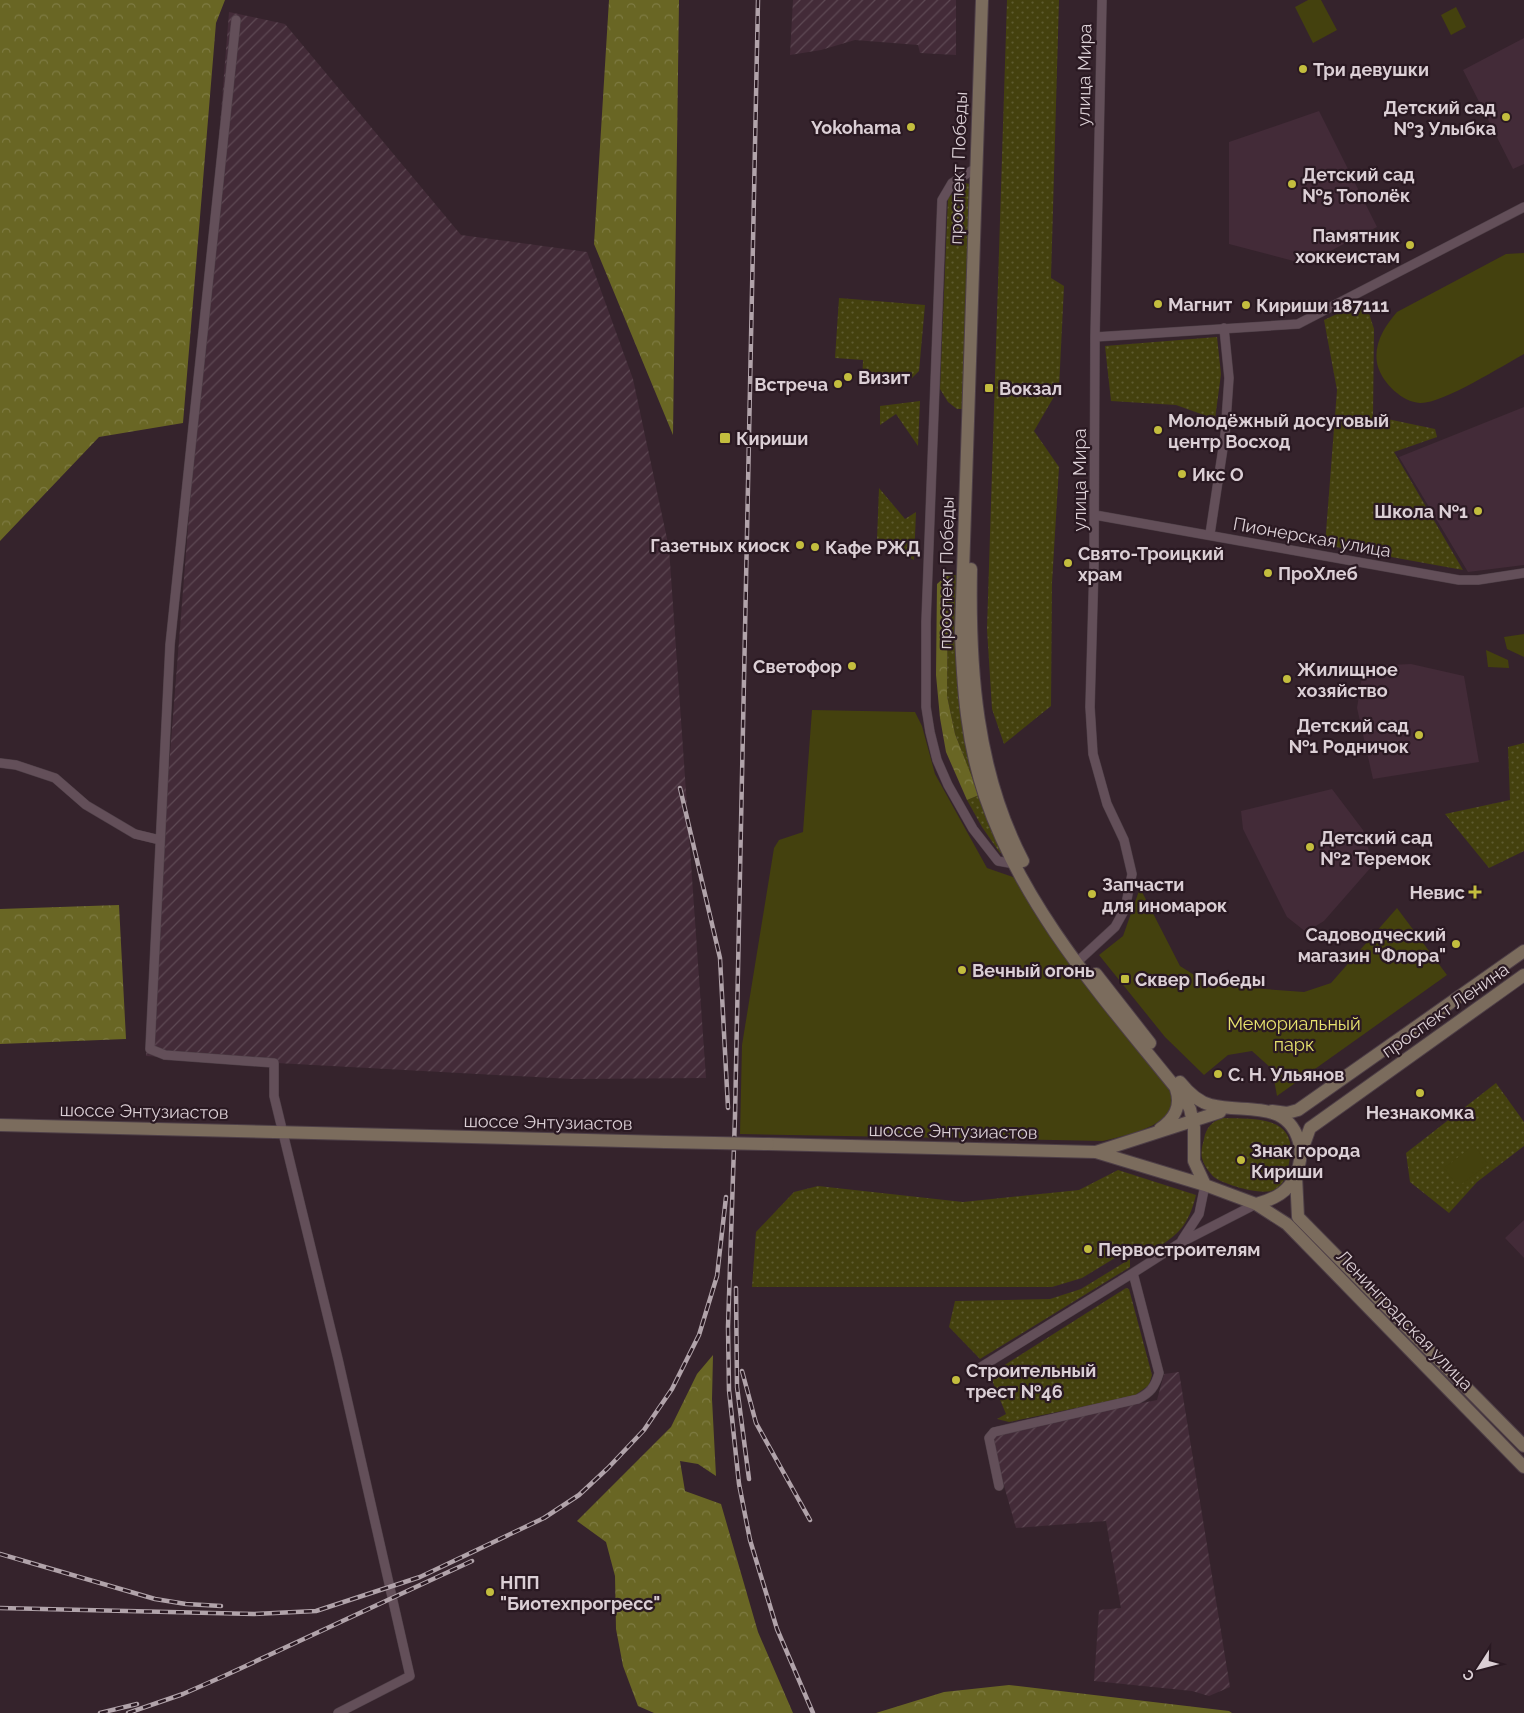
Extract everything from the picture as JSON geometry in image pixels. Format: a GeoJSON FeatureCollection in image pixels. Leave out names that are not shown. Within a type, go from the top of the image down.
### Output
{"type":"FeatureCollection","features":[{"type":"Feature","properties":{"kind":"main road","name":"проспект Победы"},"geometry":{"type":"LineString","coordinates":[[982,0],[966,426],[961,632],[962,677],[971,740],[993,817],[1015,864],[1049,924],[1178,1085]]}},
{"type":"Feature","properties":{"kind":"main road","name":"проспект Победы"},"geometry":{"type":"LineString","coordinates":[[990,0],[971,575],[975,706],[982,744],[1003,818],[1019,854],[1079,960]]}},
{"type":"Feature","properties":{"kind":"main road","name":"проспект Ленина"},"geometry":{"type":"LineString","coordinates":[[1271,1111],[1287,1112],[1298,1110],[1524,951]]}},
{"type":"Feature","properties":{"kind":"main road","name":"проспект Ленина"},"geometry":{"type":"LineString","coordinates":[[1301,1153],[1310,1128],[1524,975]]}},
{"type":"Feature","properties":{"kind":"main road"},"geometry":{"type":"LineString","coordinates":[[1096,1152],[1205,1185],[1256,1204],[1277,1196],[1289,1187],[1296,1176],[1301,1153],[1294,1129],[1271,1111],[1211,1105],[1193,1096],[1178,1085]]}},
{"type":"Feature","properties":{"kind":"main road"},"geometry":{"type":"LineString","coordinates":[[1178,1085],[1193,1121],[1196,1137],[1194,1161],[1205,1185]]}},
{"type":"Feature","properties":{"kind":"main road"},"geometry":{"type":"LineString","coordinates":[[1154,1133],[1169,1122],[1175,1114],[1178,1104],[1178,1085]]}},
{"type":"Feature","properties":{"kind":"main road"},"geometry":{"type":"LineString","coordinates":[[1096,1152],[1220,1112],[1240,1108]]}},
{"type":"Feature","properties":{"kind":"main road"},"geometry":{"type":"LineString","coordinates":[[1196,1137],[1205,1124],[1220,1112]]}},
{"type":"Feature","properties":{"kind":"main road","name":"шоссе Энтузиастов"},"geometry":{"type":"LineString","coordinates":[[0,1125],[1096,1152]]}},
{"type":"Feature","properties":{"kind":"main road","name":"Ленинградская улица"},"geometry":{"type":"LineString","coordinates":[[1296,1176],[1298,1217],[1524,1446]]}},
{"type":"Feature","properties":{"kind":"main road","name":"Ленинградская улица"},"geometry":{"type":"LineString","coordinates":[[1256,1204],[1286,1224],[1524,1467]]}},
{"type":"Feature","properties":{"kind":"street","name":"улица Мира"},"geometry":{"type":"LineString","coordinates":[[1079,960],[1115,927],[1125,909],[1132,874],[1124,840],[1107,804],[1093,754],[1090,707],[1095,515],[1095,337],[1102,0]]}},
{"type":"Feature","properties":{"kind":"street"},"geometry":{"type":"LineString","coordinates":[[236,20],[170,645],[150,1049],[165,1055],[274,1063],[274,1096],[284,1132],[410,1676],[338,1713]]}},
{"type":"Feature","properties":{"kind":"street"},"geometry":{"type":"LineString","coordinates":[[976,168],[952,183],[942,200],[926,612],[926,707],[937,760],[973,829],[998,861],[1011,865],[1015,864]]}},
{"type":"Feature","properties":{"kind":"street"},"geometry":{"type":"LineString","coordinates":[[1095,337],[1298,324],[1524,207]]}},
{"type":"Feature","properties":{"kind":"street"},"geometry":{"type":"LineString","coordinates":[[1210,534],[1226,435],[1229,378],[1224,328]]}},
{"type":"Feature","properties":{"kind":"street","name":"Пионерская улица"},"geometry":{"type":"LineString","coordinates":[[1095,515],[1464,580],[1524,573]]}},
{"type":"Feature","properties":{"kind":"street"},"geometry":{"type":"LineString","coordinates":[[0,763],[16,764],[55,778],[86,805],[135,834],[160,840]]}},
{"type":"Feature","properties":{"kind":"street"},"geometry":{"type":"LineString","coordinates":[[1180,1242],[1192,1228],[1199,1214],[1205,1185]]}},
{"type":"Feature","properties":{"kind":"street"},"geometry":{"type":"LineString","coordinates":[[980,1367],[1180,1242],[1256,1204]]}},
{"type":"Feature","properties":{"kind":"street"},"geometry":{"type":"LineString","coordinates":[[999,1486],[989,1438],[994,1432],[1138,1399],[1150,1393],[1156,1384],[1159,1373],[1133,1273]]}},
{"type":"Feature","properties":{"kind":"shaded area"},"geometry":{"type":"Polygon","coordinates":[[[793,0],[956,0],[956,55],[920,53],[918,45],[855,40],[821,50],[790,55],[793,0]]]}},
{"type":"Feature","properties":{"kind":"shaded area"},"geometry":{"type":"Polygon","coordinates":[[[229,12],[285,24],[461,235],[587,252],[633,379],[669,548],[706,1078],[572,1079],[146,1056],[229,12]]]}},
{"type":"Feature","properties":{"kind":"shaded area","name":"Детский сад №3 Улыбка"},"geometry":{"type":"Polygon","coordinates":[[[1524,38],[1524,164],[1513,169],[1463,70],[1524,38]]]}},
{"type":"Feature","properties":{"kind":"shaded area","name":"Детский сад №5 Тополёк"},"geometry":{"type":"Polygon","coordinates":[[[1319,111],[1377,227],[1305,264],[1229,244],[1229,142],[1319,111]]]}},
{"type":"Feature","properties":{"kind":"shaded area","name":"Школа №1"},"geometry":{"type":"Polygon","coordinates":[[[1524,407],[1524,565],[1468,572],[1399,457],[1524,407]]]}},
{"type":"Feature","properties":{"kind":"shaded area","name":"Детский сад №1 Родничок"},"geometry":{"type":"Polygon","coordinates":[[[1411,664],[1464,676],[1479,762],[1373,779],[1357,708],[1362,676],[1369,666],[1411,664]]]}},
{"type":"Feature","properties":{"kind":"shaded area","name":"Детский сад №2 Теремок"},"geometry":{"type":"Polygon","coordinates":[[[1332,789],[1363,830],[1373,865],[1324,921],[1306,932],[1287,917],[1243,829],[1241,811],[1332,789]]]}},
{"type":"Feature","properties":{"kind":"shaded area"},"geometry":{"type":"Polygon","coordinates":[[[1524,1220],[1524,1258],[1505,1238],[1524,1220]]]}},
{"type":"Feature","properties":{"kind":"shaded area"},"geometry":{"type":"Polygon","coordinates":[[[1179,1372],[1230,1687],[1209,1696],[1192,1691],[1094,1681],[1099,1610],[1121,1608],[1106,1521],[1016,1528],[992,1443],[997,1435],[1013,1429],[1157,1400],[1164,1374],[1179,1372]]]}},
{"type":"Feature","properties":{"kind":"green space"},"geometry":{"type":"Polygon","coordinates":[[[0,0],[225,0],[216,23],[183,423],[99,437],[0,541],[0,0]]]}},
{"type":"Feature","properties":{"kind":"green space"},"geometry":{"type":"Polygon","coordinates":[[[609,0],[679,0],[673,435],[594,244],[609,0]]]}},
{"type":"Feature","properties":{"kind":"green space"},"geometry":{"type":"Polygon","coordinates":[[[1007,0],[1059,0],[1051,278],[1064,286],[1059,388],[1034,431],[1059,467],[1052,583],[1051,706],[1004,744],[992,709],[987,629],[1007,0]]]}},
{"type":"Feature","properties":{"kind":"green space"},"geometry":{"type":"Polygon","coordinates":[[[1308,0],[1321,0],[1337,30],[1313,43],[1295,7],[1308,0]]]}},
{"type":"Feature","properties":{"kind":"green space"},"geometry":{"type":"Polygon","coordinates":[[[1456,7],[1466,27],[1451,35],[1441,15],[1456,7]]]}},
{"type":"Feature","properties":{"kind":"green space"},"geometry":{"type":"Polygon","coordinates":[[[963,183],[971,184],[964,409],[957,409],[948,402],[940,389],[948,198],[963,183]]]}},
{"type":"Feature","properties":{"kind":"green space"},"geometry":{"type":"Polygon","coordinates":[[[1524,253],[1524,354],[1457,391],[1430,402],[1413,402],[1394,391],[1384,379],[1378,367],[1377,352],[1380,337],[1397,312],[1506,254],[1524,253]]]}},
{"type":"Feature","properties":{"kind":"green space"},"geometry":{"type":"Polygon","coordinates":[[[839,298],[925,305],[919,371],[912,378],[862,385],[863,360],[835,358],[839,298]]]}},
{"type":"Feature","properties":{"kind":"green space"},"geometry":{"type":"Polygon","coordinates":[[[1365,301],[1374,329],[1373,416],[1435,429],[1437,437],[1394,452],[1463,570],[1325,545],[1337,390],[1324,320],[1365,301]]]}},
{"type":"Feature","properties":{"kind":"green space"},"geometry":{"type":"Polygon","coordinates":[[[1217,337],[1221,374],[1215,419],[1176,405],[1111,401],[1105,346],[1217,337]]]}},
{"type":"Feature","properties":{"kind":"green space"},"geometry":{"type":"Polygon","coordinates":[[[920,401],[918,446],[896,414],[880,425],[880,406],[920,401]]]}},
{"type":"Feature","properties":{"kind":"green space"},"geometry":{"type":"Polygon","coordinates":[[[879,488],[905,519],[916,512],[914,560],[877,540],[879,488]]]}},
{"type":"Feature","properties":{"kind":"green space"},"geometry":{"type":"Polygon","coordinates":[[[948,574],[961,576],[1004,853],[1000,853],[982,827],[967,800],[979,795],[955,734],[947,696],[948,574]]]}},
{"type":"Feature","properties":{"kind":"green space"},"geometry":{"type":"Polygon","coordinates":[[[948,574],[947,696],[955,734],[979,795],[967,800],[946,752],[940,718],[936,675],[937,584],[948,574]]]}},
{"type":"Feature","properties":{"kind":"green space"},"geometry":{"type":"Polygon","coordinates":[[[1524,634],[1524,657],[1507,649],[1504,637],[1524,634]]]}},
{"type":"Feature","properties":{"kind":"green space"},"geometry":{"type":"Polygon","coordinates":[[[1486,650],[1508,660],[1509,668],[1488,667],[1486,650]]]}},
{"type":"Feature","properties":{"kind":"green space"},"geometry":{"type":"Polygon","coordinates":[[[812,710],[915,712],[922,726],[935,774],[987,868],[1013,877],[1021,884],[1119,1022],[1127,1038],[1151,1061],[1161,1075],[1170,1091],[1171,1104],[1167,1114],[1158,1122],[1146,1129],[1103,1141],[740,1134],[742,1045],[774,848],[779,840],[803,832],[812,710]]]}},
{"type":"Feature","properties":{"kind":"green space"},"geometry":{"type":"Polygon","coordinates":[[[1524,743],[1524,851],[1489,868],[1445,814],[1510,800],[1508,747],[1524,743]]]}},
{"type":"Feature","properties":{"kind":"green space","name":"Мемориальный парк"},"geometry":{"type":"Polygon","coordinates":[[[1140,888],[1180,966],[1210,985],[1304,992],[1331,983],[1397,908],[1447,975],[1277,1096],[1272,1069],[1252,1051],[1228,1055],[1204,1075],[1165,1037],[1099,955],[1123,936],[1140,888]]]}},
{"type":"Feature","properties":{"kind":"green space"},"geometry":{"type":"Polygon","coordinates":[[[119,905],[126,1039],[0,1044],[0,909],[119,905]]]}},
{"type":"Feature","properties":{"kind":"green space"},"geometry":{"type":"Polygon","coordinates":[[[1496,1083],[1524,1122],[1524,1146],[1477,1182],[1449,1213],[1410,1182],[1406,1153],[1496,1083]]]}},
{"type":"Feature","properties":{"kind":"green space"},"geometry":{"type":"Polygon","coordinates":[[[1223,1118],[1261,1120],[1272,1123],[1281,1128],[1288,1136],[1291,1147],[1288,1167],[1284,1181],[1279,1187],[1270,1191],[1254,1191],[1219,1180],[1208,1170],[1202,1156],[1205,1135],[1213,1123],[1223,1118]]]}},
{"type":"Feature","properties":{"kind":"green space"},"geometry":{"type":"Polygon","coordinates":[[[1474,1145],[1488,1164],[1458,1187],[1444,1168],[1474,1145]]]}},
{"type":"Feature","properties":{"kind":"green space"},"geometry":{"type":"Polygon","coordinates":[[[1118,1170],[1196,1195],[1193,1206],[1185,1224],[1166,1242],[1148,1253],[1138,1244],[1082,1278],[1052,1287],[752,1287],[756,1232],[794,1192],[818,1186],[963,1202],[1079,1190],[1118,1170]]]}},
{"type":"Feature","properties":{"kind":"green space"},"geometry":{"type":"Polygon","coordinates":[[[1130,1259],[1130,1267],[980,1359],[949,1327],[955,1301],[1050,1299],[1081,1289],[1130,1259]]]}},
{"type":"Feature","properties":{"kind":"green space"},"geometry":{"type":"Polygon","coordinates":[[[1126,1288],[1129,1289],[1152,1375],[1149,1385],[1134,1396],[1009,1422],[997,1419],[1006,1414],[991,1378],[1003,1366],[1126,1288]]]}},
{"type":"Feature","properties":{"kind":"green space"},"geometry":{"type":"Polygon","coordinates":[[[713,1355],[712,1399],[716,1476],[698,1464],[680,1461],[685,1491],[721,1504],[758,1632],[793,1713],[654,1713],[638,1706],[623,1666],[616,1629],[615,1576],[606,1542],[577,1521],[671,1427],[697,1374],[713,1355]]]}},
{"type":"Feature","properties":{"kind":"green space"},"geometry":{"type":"Polygon","coordinates":[[[1009,1685],[1229,1711],[1232,1713],[876,1713],[944,1692],[1009,1685]]]}},
{"type":"Feature","properties":{"kind":"railway"},"geometry":{"type":"LineString","coordinates":[[758,0],[735,1116],[728,1327],[729,1390],[739,1484],[750,1540],[777,1629],[813,1713]]}},
{"type":"Feature","properties":{"kind":"railway"},"geometry":{"type":"LineString","coordinates":[[680,788],[720,958],[728,1108]]}},
{"type":"Feature","properties":{"kind":"railway"},"geometry":{"type":"LineString","coordinates":[[0,1608],[254,1614],[316,1611],[420,1577],[544,1518],[579,1495],[608,1468],[644,1430],[672,1389],[699,1335],[717,1276],[726,1197]]}},
{"type":"Feature","properties":{"kind":"railway"},"geometry":{"type":"LineString","coordinates":[[736,1288],[737,1387],[749,1479]]}},
{"type":"Feature","properties":{"kind":"railway"},"geometry":{"type":"LineString","coordinates":[[742,1371],[756,1423],[810,1520]]}},
{"type":"Feature","properties":{"kind":"railway"},"geometry":{"type":"LineString","coordinates":[[0,1554],[155,1599],[186,1604],[221,1606]]}},
{"type":"Feature","properties":{"kind":"railway"},"geometry":{"type":"LineString","coordinates":[[128,1713],[183,1694],[224,1676],[472,1561]]}},
{"type":"Feature","properties":{"kind":"railway"},"geometry":{"type":"LineString","coordinates":[[100,1713],[137,1704]]}},
{"type":"Feature","properties":{"kind":"place","name":"Три девушки"},"geometry":{"type":"Point","coordinates":[1303,69]}},
{"type":"Feature","properties":{"kind":"place","name":"Детский сад №3 Улыбка"},"geometry":{"type":"Point","coordinates":[1506,117]}},
{"type":"Feature","properties":{"kind":"place","name":"Yokohama"},"geometry":{"type":"Point","coordinates":[911,127]}},
{"type":"Feature","properties":{"kind":"place","name":"Детский сад №5 Тополёк"},"geometry":{"type":"Point","coordinates":[1292,184]}},
{"type":"Feature","properties":{"kind":"place","name":"Памятник хоккеистам"},"geometry":{"type":"Point","coordinates":[1410,245]}},
{"type":"Feature","properties":{"kind":"place","name":"Магнит"},"geometry":{"type":"Point","coordinates":[1158,304]}},
{"type":"Feature","properties":{"kind":"place","name":"Кириши 187111"},"geometry":{"type":"Point","coordinates":[1246,305]}},
{"type":"Feature","properties":{"kind":"place","name":"Визит"},"geometry":{"type":"Point","coordinates":[848,377]}},
{"type":"Feature","properties":{"kind":"place","name":"Встреча"},"geometry":{"type":"Point","coordinates":[838,384]}},
{"type":"Feature","properties":{"kind":"place","name":"Вокзал"},"geometry":{"type":"Point","coordinates":[989,388]}},
{"type":"Feature","properties":{"kind":"place","name":"Молодёжный досуговый центр Восход"},"geometry":{"type":"Point","coordinates":[1158,430]}},
{"type":"Feature","properties":{"kind":"place","name":"Кириши"},"geometry":{"type":"Point","coordinates":[725,438]}},
{"type":"Feature","properties":{"kind":"place","name":"Икс О"},"geometry":{"type":"Point","coordinates":[1182,474]}},
{"type":"Feature","properties":{"kind":"place","name":"Школа №1"},"geometry":{"type":"Point","coordinates":[1478,511]}},
{"type":"Feature","properties":{"kind":"place","name":"Газетных киоск"},"geometry":{"type":"Point","coordinates":[800,545]}},
{"type":"Feature","properties":{"kind":"place","name":"Кафе РЖД"},"geometry":{"type":"Point","coordinates":[815,547]}},
{"type":"Feature","properties":{"kind":"place","name":"Свято-Троицкий храм"},"geometry":{"type":"Point","coordinates":[1068,563]}},
{"type":"Feature","properties":{"kind":"place","name":"ПроХлеб"},"geometry":{"type":"Point","coordinates":[1268,573]}},
{"type":"Feature","properties":{"kind":"place","name":"Светофор"},"geometry":{"type":"Point","coordinates":[852,666]}},
{"type":"Feature","properties":{"kind":"place","name":"Жилищное хозяйство"},"geometry":{"type":"Point","coordinates":[1287,679]}},
{"type":"Feature","properties":{"kind":"place","name":"Детский сад №1 Родничок"},"geometry":{"type":"Point","coordinates":[1419,735]}},
{"type":"Feature","properties":{"kind":"place","name":"Детский сад №2 Теремок"},"geometry":{"type":"Point","coordinates":[1310,847]}},
{"type":"Feature","properties":{"kind":"place","name":"Невис"},"geometry":{"type":"Point","coordinates":[1475,892]}},
{"type":"Feature","properties":{"kind":"place","name":"Запчасти для иномарок"},"geometry":{"type":"Point","coordinates":[1092,894]}},
{"type":"Feature","properties":{"kind":"place","name":"Садоводческий магазин \"Флора\""},"geometry":{"type":"Point","coordinates":[1456,944]}},
{"type":"Feature","properties":{"kind":"place","name":"Вечный огонь"},"geometry":{"type":"Point","coordinates":[962,970]}},
{"type":"Feature","properties":{"kind":"place","name":"Сквер Победы"},"geometry":{"type":"Point","coordinates":[1125,979]}},
{"type":"Feature","properties":{"kind":"place","name":"С. Н. Ульянов"},"geometry":{"type":"Point","coordinates":[1218,1074]}},
{"type":"Feature","properties":{"kind":"place","name":"Незнакомка"},"geometry":{"type":"Point","coordinates":[1420,1093]}},
{"type":"Feature","properties":{"kind":"place","name":"Знак города Кириши"},"geometry":{"type":"Point","coordinates":[1241,1160]}},
{"type":"Feature","properties":{"kind":"place","name":"Первостроителям"},"geometry":{"type":"Point","coordinates":[1088,1249]}},
{"type":"Feature","properties":{"kind":"place","name":"Строительный трест №46"},"geometry":{"type":"Point","coordinates":[956,1380]}},
{"type":"Feature","properties":{"kind":"place","name":"НПП \"Биотехпрогресс\""},"geometry":{"type":"Point","coordinates":[490,1592]}}]}
